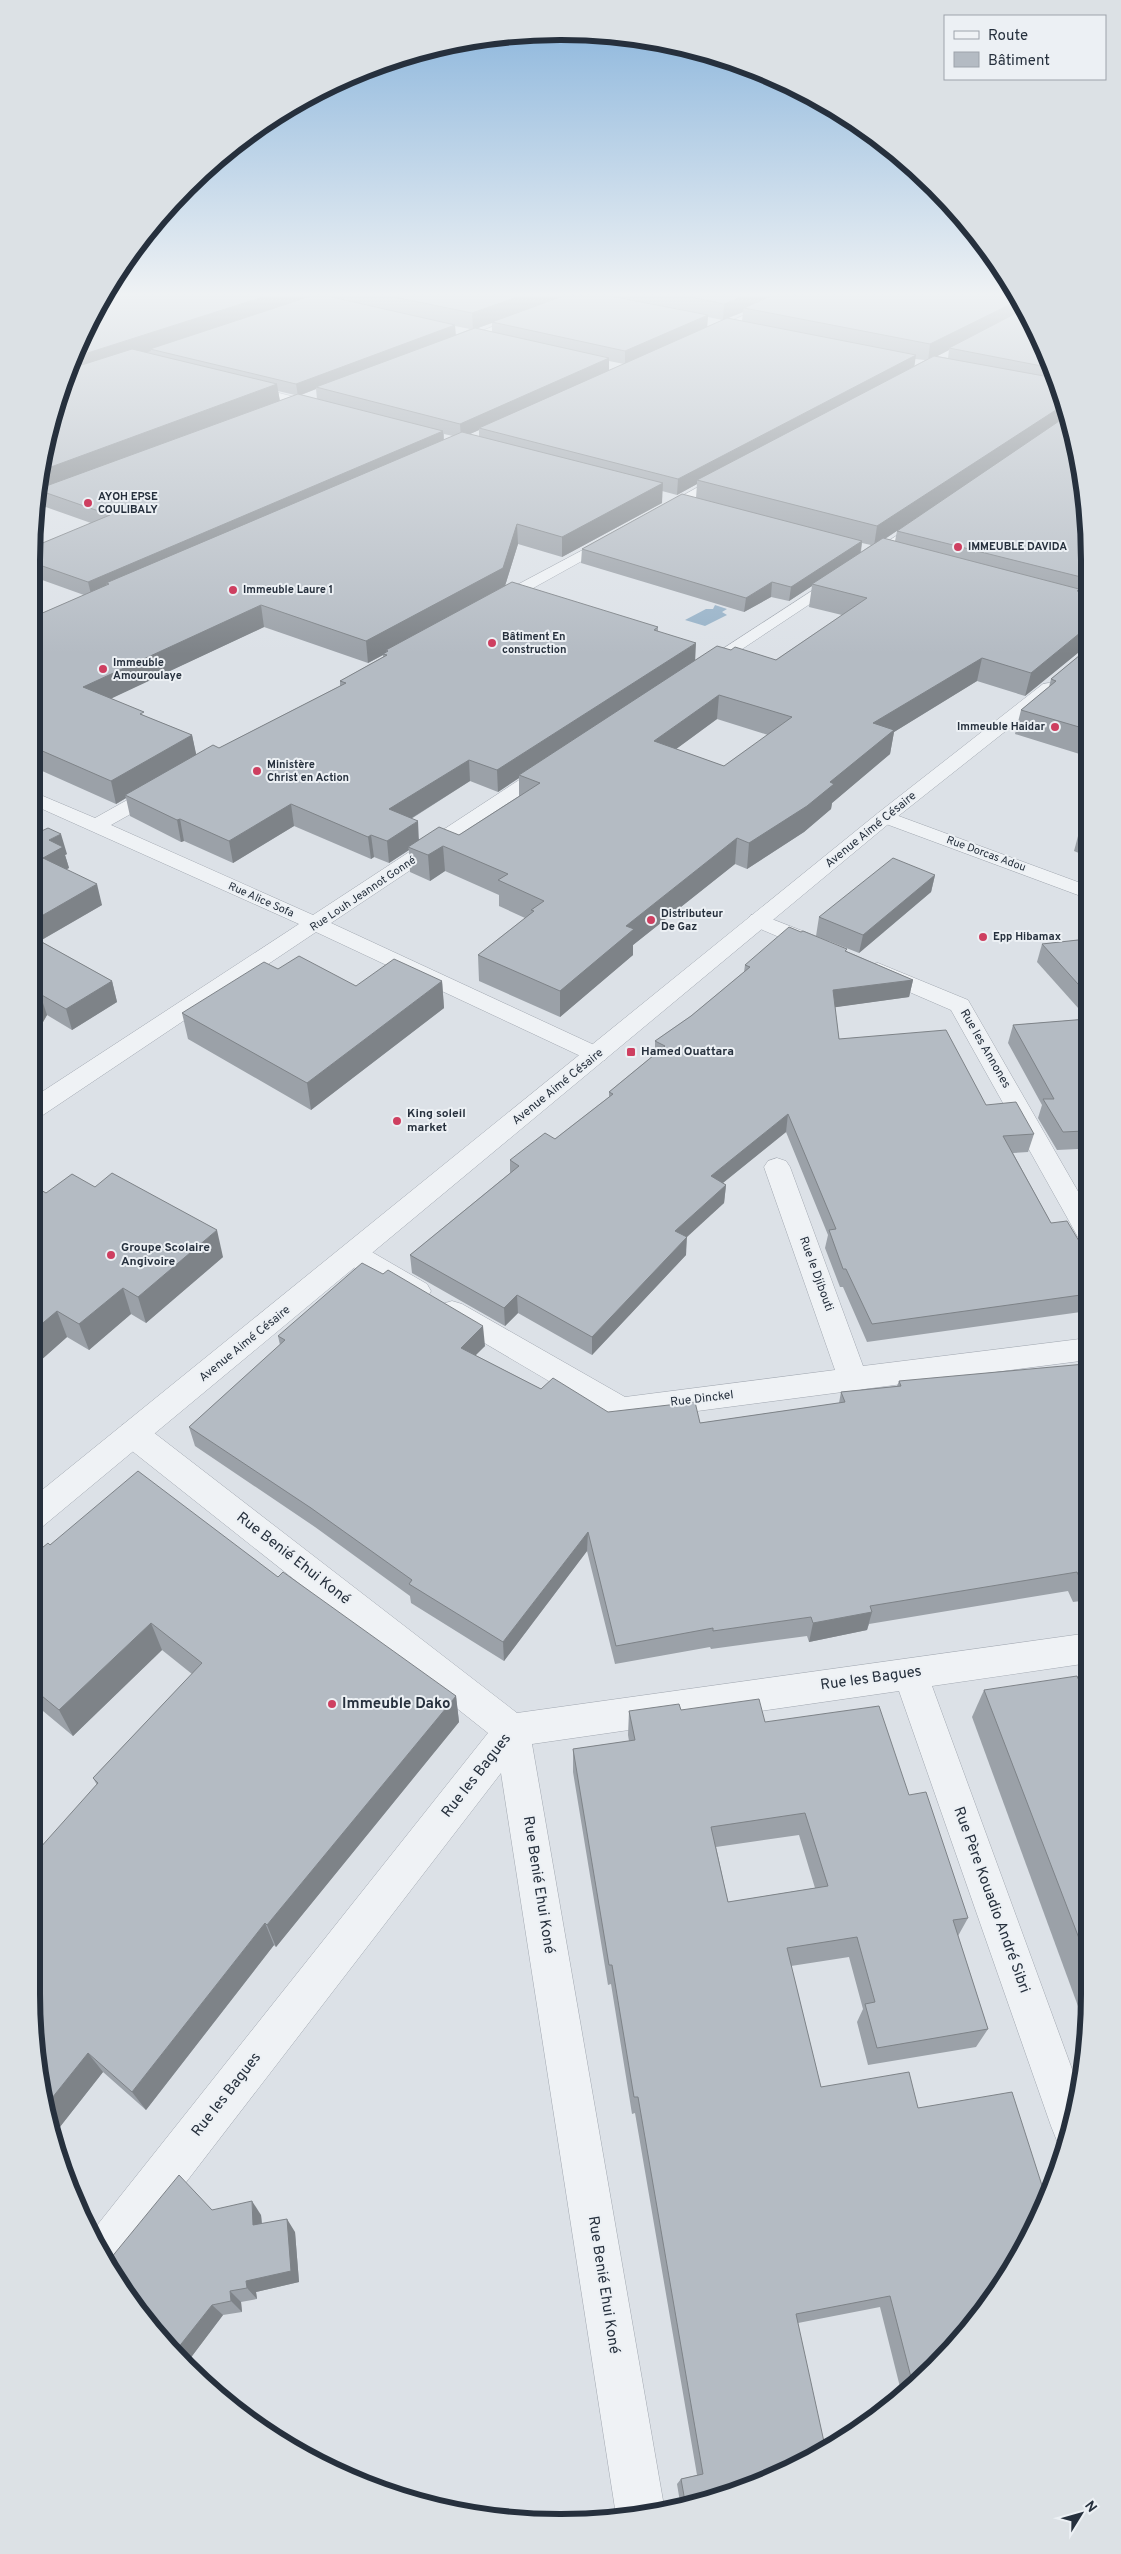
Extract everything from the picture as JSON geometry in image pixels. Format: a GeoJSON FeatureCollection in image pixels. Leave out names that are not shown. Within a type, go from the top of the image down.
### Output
{"type":"FeatureCollection","features":[{"type":"Feature","properties":{"kind":"street"},"geometry":{"type":"LineString","coordinates":[[644,521],[740,468]]}},
{"type":"Feature","properties":{"kind":"street"},"geometry":{"type":"LineString","coordinates":[[660,497],[697,507]]}},
{"type":"Feature","properties":{"kind":"street"},"geometry":{"type":"LineString","coordinates":[[689,677],[944,508]]}},
{"type":"Feature","properties":{"kind":"street"},"geometry":{"type":"LineString","coordinates":[[480,611],[627,531]]}},
{"type":"Feature","properties":{"kind":"street"},"geometry":{"type":"LineString","coordinates":[[858,548],[896,558]]}},
{"type":"Feature","properties":{"kind":"street","name":"Avenue Aimé Césaire"},"geometry":{"type":"LineString","coordinates":[[40,1511],[355,1255],[885,817],[1014,717],[1064,675]]}},
{"type":"Feature","properties":{"kind":"street","name":"Rue Louh Jeannot Gonné"},"geometry":{"type":"LineString","coordinates":[[40,1106],[565,759]]}},
{"type":"Feature","properties":{"kind":"street"},"geometry":{"type":"LineString","coordinates":[[61,835],[89,824],[171,783]]}},
{"type":"Feature","properties":{"kind":"street","name":"Rue Alice Sofa"},"geometry":{"type":"LineString","coordinates":[[40,802],[316,924],[597,1055]]}},
{"type":"Feature","properties":{"kind":"street","name":"Rue Dorcas Adou"},"geometry":{"type":"LineString","coordinates":[[885,817],[1081,890]]}},
{"type":"Feature","properties":{"kind":"street","name":"Rue les Annones"},"geometry":{"type":"LineString","coordinates":[[759,920],[960,1005],[1081,1219]]}},
{"type":"Feature","properties":{"kind":"street","name":"Rue le Djibouti"},"geometry":{"type":"LineString","coordinates":[[777,1167],[854,1381]]}},
{"type":"Feature","properties":{"kind":"street","name":"Rue Dinckel"},"geometry":{"type":"LineString","coordinates":[[355,1255],[620,1409],[854,1381],[1081,1350]]}},
{"type":"Feature","properties":{"kind":"street","name":"Rue Benié Ehui Koné"},"geometry":{"type":"LineString","coordinates":[[133,1434],[512,1730],[640,2508]]}},
{"type":"Feature","properties":{"kind":"street","name":"Rue les Bagues"},"geometry":{"type":"LineString","coordinates":[[107,2248],[512,1730],[1081,1649]]}},
{"type":"Feature","properties":{"kind":"street","name":"Rue Père Kouadio André Sibri"},"geometry":{"type":"LineString","coordinates":[[910,1674],[1067,2112]]}},
{"type":"Feature","properties":{"kind":"water"},"geometry":{"type":"Polygon","coordinates":[[[715,605],[727,609],[722,612],[727,615],[705,626],[685,620],[706,609],[713,609],[715,605]]]}},
{"type":"Feature","properties":{"kind":"building"},"geometry":{"type":"Polygon","coordinates":[[[61,415],[192,415],[48,468],[61,415]]]}},
{"type":"Feature","properties":{"kind":"building"},"geometry":{"type":"Polygon","coordinates":[[[240,415],[381,415],[443,431],[88,582],[40,565],[40,544],[110,515],[44,492],[45,486],[240,415]]]}},
{"type":"Feature","properties":{"kind":"building"},"geometry":{"type":"Polygon","coordinates":[[[426,415],[480,415],[460,424],[426,415]]]}},
{"type":"Feature","properties":{"kind":"building"},"geometry":{"type":"Polygon","coordinates":[[[508,415],[800,415],[678,479],[479,428],[508,415]]]}},
{"type":"Feature","properties":{"kind":"building"},"geometry":{"type":"Polygon","coordinates":[[[821,415],[1048,415],[877,526],[697,480],[821,415]]]}},
{"type":"Feature","properties":{"kind":"building"},"geometry":{"type":"Polygon","coordinates":[[[1061,420],[1077,493],[1081,577],[897,531],[1061,420]]]}},
{"type":"Feature","properties":{"kind":"building"},"geometry":{"type":"Polygon","coordinates":[[[462,432],[663,483],[562,537],[517,524],[503,568],[366,641],[261,605],[83,687],[144,712],[140,714],[192,735],[111,781],[40,750],[40,614],[109,584],[106,583],[462,432]]]}},
{"type":"Feature","properties":{"kind":"building"},"geometry":{"type":"Polygon","coordinates":[[[682,494],[862,541],[791,587],[772,582],[746,598],[582,549],[682,494]]]}},
{"type":"Feature","properties":{"kind":"building"},"geometry":{"type":"Polygon","coordinates":[[[883,538],[1079,589],[1077,591],[1081,592],[1081,632],[1031,673],[982,658],[873,723],[894,730],[830,782],[834,784],[807,806],[749,843],[737,838],[626,926],[634,929],[560,991],[478,955],[544,901],[498,880],[508,874],[443,846],[428,855],[408,847],[439,827],[459,835],[540,783],[519,775],[717,646],[731,650],[735,647],[776,660],[867,598],[812,584],[883,538]],[[719,695],[654,741],[724,766],[792,717],[719,695]]]}},
{"type":"Feature","properties":{"kind":"building"},"geometry":{"type":"Polygon","coordinates":[[[512,582],[658,627],[654,630],[696,643],[497,770],[469,760],[389,809],[418,821],[387,841],[371,835],[368,837],[291,804],[229,841],[180,819],[177,820],[125,795],[213,745],[219,748],[346,683],[340,681],[387,655],[383,654],[388,651],[386,650],[512,582]]]}},
{"type":"Feature","properties":{"kind":"building"},"geometry":{"type":"Polygon","coordinates":[[[1081,654],[1081,728],[1021,710],[1056,681],[1051,679],[1081,654]]]}},
{"type":"Feature","properties":{"kind":"building"},"geometry":{"type":"Polygon","coordinates":[[[48,828],[61,834],[49,840],[63,847],[43,858],[97,884],[40,917],[40,832],[48,828]]]}},
{"type":"Feature","properties":{"kind":"building"},"geometry":{"type":"Polygon","coordinates":[[[893,858],[935,875],[863,935],[819,917],[893,858]]]}},
{"type":"Feature","properties":{"kind":"building"},"geometry":{"type":"Polygon","coordinates":[[[789,927],[847,949],[845,951],[913,980],[833,990],[839,1039],[946,1030],[986,1105],[1016,1102],[1034,1134],[1003,1136],[1051,1223],[1067,1221],[1081,1244],[1081,1295],[872,1324],[846,1269],[843,1269],[829,1230],[836,1229],[788,1114],[711,1176],[726,1185],[675,1231],[687,1237],[592,1337],[517,1295],[504,1308],[410,1255],[519,1166],[510,1160],[545,1133],[555,1139],[613,1094],[609,1092],[665,1046],[655,1041],[691,1016],[750,967],[745,965],[789,927]]]}},
{"type":"Feature","properties":{"kind":"building"},"geometry":{"type":"Polygon","coordinates":[[[1081,940],[1081,987],[1042,944],[1081,940]]]}},
{"type":"Feature","properties":{"kind":"building"},"geometry":{"type":"Polygon","coordinates":[[[40,941],[112,981],[66,1009],[40,994],[40,941]]]}},
{"type":"Feature","properties":{"kind":"building"},"geometry":{"type":"Polygon","coordinates":[[[299,956],[356,986],[394,959],[442,981],[307,1083],[182,1013],[264,962],[278,969],[299,956]]]}},
{"type":"Feature","properties":{"kind":"building"},"geometry":{"type":"Polygon","coordinates":[[[1081,1019],[1081,1131],[1063,1132],[1043,1099],[1054,1099],[1013,1025],[1081,1019]]]}},
{"type":"Feature","properties":{"kind":"building"},"geometry":{"type":"Polygon","coordinates":[[[112,1173],[217,1230],[138,1297],[123,1288],[79,1324],[57,1311],[40,1325],[40,1190],[46,1193],[72,1174],[95,1187],[112,1173]]]}},
{"type":"Feature","properties":{"kind":"building"},"geometry":{"type":"Polygon","coordinates":[[[362,1263],[383,1274],[388,1270],[483,1326],[461,1348],[541,1389],[553,1378],[608,1412],[695,1402],[700,1423],[845,1402],[841,1392],[901,1386],[899,1381],[1081,1364],[1081,1581],[1077,1572],[870,1606],[872,1612],[813,1623],[811,1617],[713,1631],[713,1628],[616,1646],[588,1532],[503,1642],[409,1584],[412,1580],[311,1508],[189,1427],[285,1340],[278,1336],[362,1263]]]}},
{"type":"Feature","properties":{"kind":"building"},"geometry":{"type":"Polygon","coordinates":[[[138,1471],[278,1577],[283,1572],[456,1696],[267,1925],[265,1923],[132,2092],[88,2053],[51,2099],[44,2061],[41,2028],[40,1848],[98,1783],[93,1778],[202,1663],[151,1623],[59,1710],[40,1694],[40,1550],[48,1543],[50,1545],[138,1471]]]}},
{"type":"Feature","properties":{"kind":"building"},"geometry":{"type":"Polygon","coordinates":[[[1077,1676],[1081,1685],[1081,1943],[984,1690],[1077,1676]]]}},
{"type":"Feature","properties":{"kind":"building"},"geometry":{"type":"Polygon","coordinates":[[[759,1699],[765,1722],[879,1706],[909,1795],[926,1792],[968,1918],[953,1920],[988,2029],[877,2048],[865,2004],[875,2002],[857,1937],[787,1948],[821,2087],[909,2072],[918,2108],[1012,2092],[1043,2188],[1027,2224],[993,2283],[952,2337],[911,2378],[890,2296],[796,2314],[824,2442],[760,2474],[728,2486],[684,2499],[681,2479],[703,2474],[638,2097],[634,2097],[612,1965],[609,1965],[573,1749],[635,1740],[629,1711],[679,1704],[681,1710],[759,1699]],[[805,1813],[711,1827],[728,1902],[828,1886],[805,1813]]]}},
{"type":"Feature","properties":{"kind":"building"},"geometry":{"type":"Polygon","coordinates":[[[179,2175],[212,2210],[252,2201],[253,2225],[287,2219],[291,2271],[246,2281],[247,2288],[230,2291],[231,2301],[212,2305],[178,2347],[128,2283],[112,2257],[179,2175]]]}},
{"type":"Feature","properties":{"kind":"place","name":"AYOH EPSE COULIBALY"},"geometry":{"type":"Point","coordinates":[88,503]}},
{"type":"Feature","properties":{"kind":"place","name":"IMMEUBLE DAVIDA"},"geometry":{"type":"Point","coordinates":[958,547]}},
{"type":"Feature","properties":{"kind":"place","name":"Immeuble Laure 1"},"geometry":{"type":"Point","coordinates":[233,590]}},
{"type":"Feature","properties":{"kind":"place","name":"Bâtiment En construction"},"geometry":{"type":"Point","coordinates":[492,643]}},
{"type":"Feature","properties":{"kind":"place","name":"Immeuble Amouroulaye"},"geometry":{"type":"Point","coordinates":[103,669]}},
{"type":"Feature","properties":{"kind":"place","name":"Immeuble Haidar"},"geometry":{"type":"Point","coordinates":[1055,727]}},
{"type":"Feature","properties":{"kind":"place","name":"Ministère Christ en Action"},"geometry":{"type":"Point","coordinates":[257,771]}},
{"type":"Feature","properties":{"kind":"place","name":"Distributeur De Gaz"},"geometry":{"type":"Point","coordinates":[651,920]}},
{"type":"Feature","properties":{"kind":"place","name":"Epp Hibamax"},"geometry":{"type":"Point","coordinates":[983,937]}},
{"type":"Feature","properties":{"kind":"place","name":"Hamed Ouattara"},"geometry":{"type":"Point","coordinates":[631,1052]}},
{"type":"Feature","properties":{"kind":"place","name":"King soleil market"},"geometry":{"type":"Point","coordinates":[397,1121]}},
{"type":"Feature","properties":{"kind":"place","name":"Groupe Scolaire Angivoire"},"geometry":{"type":"Point","coordinates":[111,1255]}},
{"type":"Feature","properties":{"kind":"place","name":"Immeuble Dako"},"geometry":{"type":"Point","coordinates":[332,1704]}}]}
